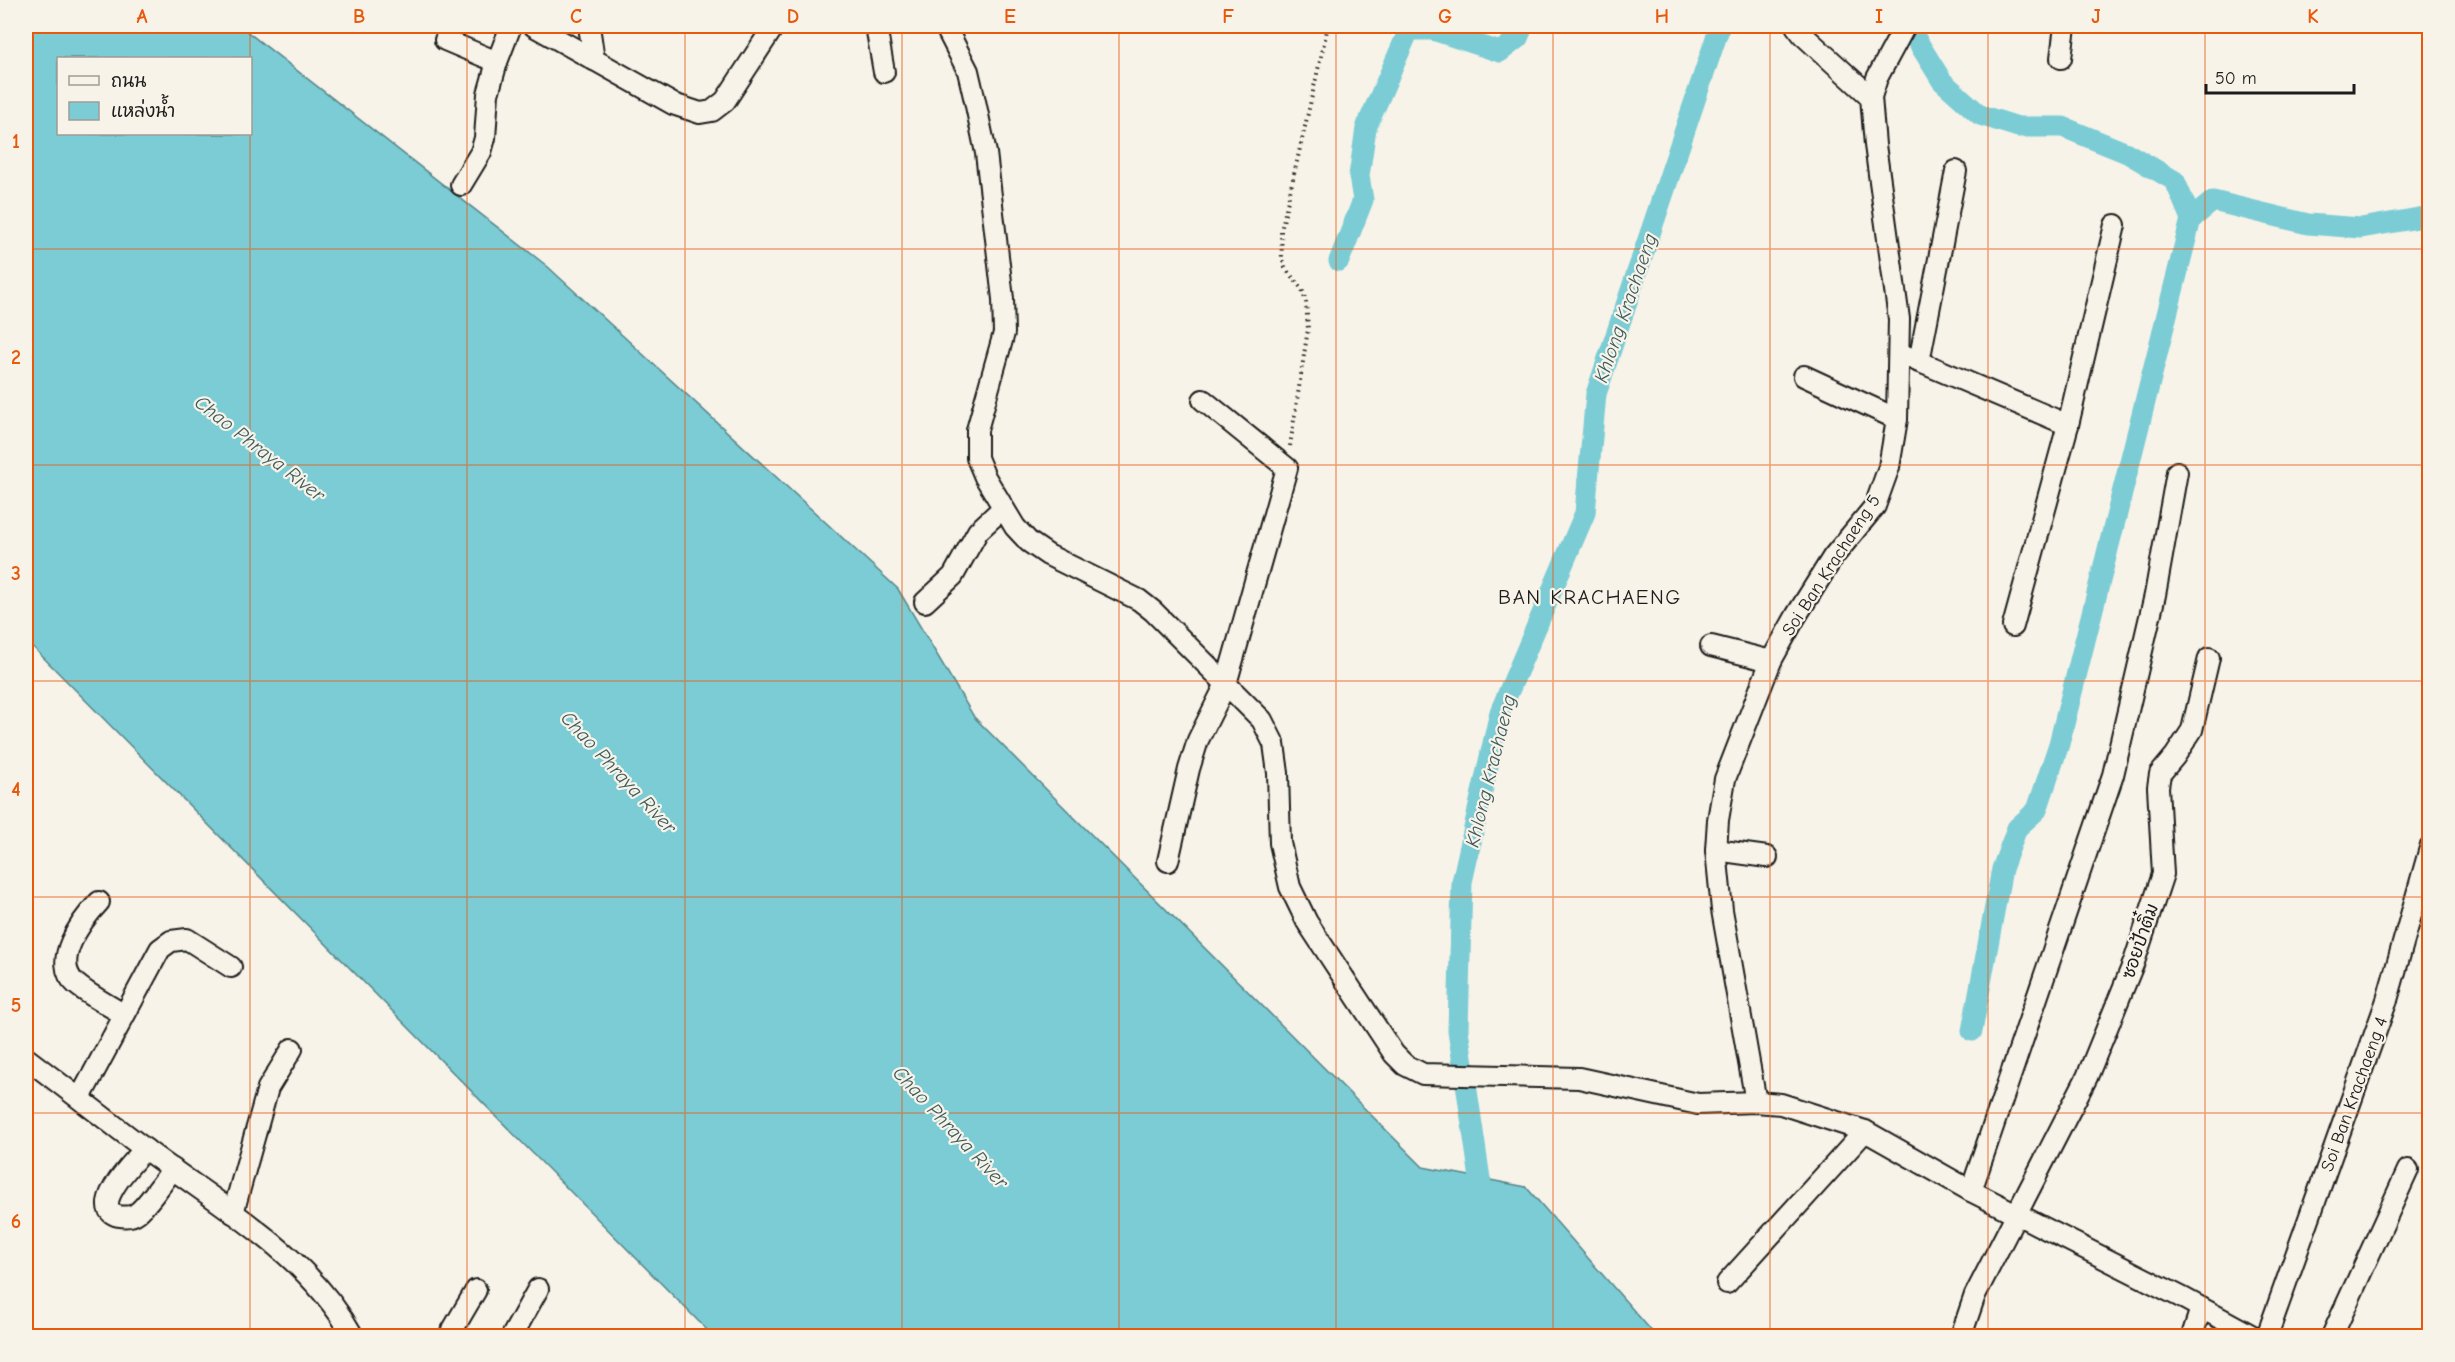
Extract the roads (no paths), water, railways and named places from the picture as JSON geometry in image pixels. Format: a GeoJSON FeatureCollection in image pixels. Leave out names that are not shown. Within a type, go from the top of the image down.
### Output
{"type":"FeatureCollection","features":[{"type":"Feature","properties":{"kind":"street"},"geometry":{"type":"LineString","coordinates":[[461,185],[481,152],[485,138],[488,94],[511,26]]}},
{"type":"Feature","properties":{"kind":"street"},"geometry":{"type":"LineString","coordinates":[[534,26],[673,104],[700,113],[712,111],[725,101],[774,26]]}},
{"type":"Feature","properties":{"kind":"street"},"geometry":{"type":"LineString","coordinates":[[589,26],[594,60]]}},
{"type":"Feature","properties":{"kind":"street"},"geometry":{"type":"LineString","coordinates":[[876,26],[884,72]]}},
{"type":"Feature","properties":{"kind":"street"},"geometry":{"type":"LineString","coordinates":[[1796,26],[1871,97]]}},
{"type":"Feature","properties":{"kind":"street","name":"Soi Ban Krachaeng 5"},"geometry":{"type":"LineString","coordinates":[[1756,1102],[1722,910],[1716,850],[1718,820],[1725,779],[1771,661],[1833,557],[1875,506],[1889,467],[1898,419],[1899,319],[1875,145],[1871,97],[1877,78],[1905,26]]}},
{"type":"Feature","properties":{"kind":"street"},"geometry":{"type":"LineString","coordinates":[[2061,58],[2066,26]]}},
{"type":"Feature","properties":{"kind":"street"},"geometry":{"type":"LineString","coordinates":[[950,28],[968,71],[978,112],[986,153],[1003,299],[1004,333],[977,430],[976,458],[984,477],[1015,527],[1029,542],[1048,555],[1146,606],[1262,720],[1274,744],[1278,773],[1280,843],[1290,887],[1307,922],[1394,1054],[1405,1065],[1423,1074],[1579,1078],[1698,1104],[1756,1102],[1781,1104],[1865,1131],[1971,1191],[2253,1336]]}},
{"type":"Feature","properties":{"kind":"street"},"geometry":{"type":"LineString","coordinates":[[445,40],[497,62]]}},
{"type":"Feature","properties":{"kind":"street"},"geometry":{"type":"LineString","coordinates":[[1919,362],[1956,171]]}},
{"type":"Feature","properties":{"kind":"street"},"geometry":{"type":"LineString","coordinates":[[2013,626],[2068,425],[2115,225]]}},
{"type":"Feature","properties":{"kind":"street"},"geometry":{"type":"LineString","coordinates":[[1898,353],[2068,425]]}},
{"type":"Feature","properties":{"kind":"street"},"geometry":{"type":"LineString","coordinates":[[1804,376],[1898,419]]}},
{"type":"Feature","properties":{"kind":"street"},"geometry":{"type":"LineString","coordinates":[[1168,861],[1183,790],[1198,740],[1226,684],[1287,468],[1203,400]]}},
{"type":"Feature","properties":{"kind":"street"},"geometry":{"type":"LineString","coordinates":[[1971,1191],[2113,775],[2155,595],[2177,472]]}},
{"type":"Feature","properties":{"kind":"street"},"geometry":{"type":"LineString","coordinates":[[925,602],[953,576],[978,531],[1004,508]]}},
{"type":"Feature","properties":{"kind":"street"},"geometry":{"type":"LineString","coordinates":[[1711,646],[1771,661]]}},
{"type":"Feature","properties":{"kind":"street","name":"ซอยป้าติ๋ม"},"geometry":{"type":"LineString","coordinates":[[1961,1336],[1975,1295],[2087,1077],[2134,962],[2163,874],[2158,787],[2160,774],[2192,730],[2209,657]]}},
{"type":"Feature","properties":{"kind":"street","name":"Soi Ban Krachaeng 4"},"geometry":{"type":"LineString","coordinates":[[2267,1336],[2387,1000],[2430,848]]}},
{"type":"Feature","properties":{"kind":"street"},"geometry":{"type":"LineString","coordinates":[[1716,850],[1767,857]]}},
{"type":"Feature","properties":{"kind":"street"},"geometry":{"type":"LineString","coordinates":[[99,902],[85,917],[72,939],[65,961],[67,971],[74,983],[124,1015]]}},
{"type":"Feature","properties":{"kind":"street"},"geometry":{"type":"LineString","coordinates":[[80,1098],[159,949],[171,941],[187,939],[231,968]]}},
{"type":"Feature","properties":{"kind":"street"},"geometry":{"type":"LineString","coordinates":[[233,1213],[268,1088],[279,1066],[292,1049]]}},
{"type":"Feature","properties":{"kind":"street"},"geometry":{"type":"LineString","coordinates":[[26,1058],[296,1262],[353,1336]]}},
{"type":"Feature","properties":{"kind":"street"},"geometry":{"type":"LineString","coordinates":[[1727,1283],[1865,1131]]}},
{"type":"Feature","properties":{"kind":"street"},"geometry":{"type":"LineString","coordinates":[[145,1149],[112,1187],[110,1210],[116,1216],[128,1217],[138,1213],[172,1169]]}},
{"type":"Feature","properties":{"kind":"street"},"geometry":{"type":"LineString","coordinates":[[2332,1336],[2408,1170]]}},
{"type":"Feature","properties":{"kind":"street"},"geometry":{"type":"LineString","coordinates":[[512,1336],[537,1289]]}},
{"type":"Feature","properties":{"kind":"street"},"geometry":{"type":"LineString","coordinates":[[449,1336],[476,1290]]}},
{"type":"Feature","properties":{"kind":"street"},"geometry":{"type":"LineString","coordinates":[[2192,1336],[2201,1308]]}},
{"type":"Feature","properties":{"kind":"water","name":"Chao Phraya River"},"geometry":{"type":"Polygon","coordinates":[[[26,26],[240,26],[547,266],[898,589],[974,717],[1423,1167],[1526,1187],[1656,1336],[713,1336],[26,640],[26,26]]]}},
{"type":"Feature","properties":{"kind":"waterway"},"geometry":{"type":"LineString","coordinates":[[1339,261],[1363,200],[1359,176],[1366,128],[1409,30],[1433,30],[1500,52],[1518,38],[1523,26]]}},
{"type":"Feature","properties":{"kind":"waterway","name":"Khlong Krachaeng"},"geometry":{"type":"LineString","coordinates":[[1478,1205],[1483,1199],[1458,1030],[1462,882],[1500,712],[1585,513],[1596,394],[1720,26]]}},
{"type":"Feature","properties":{"kind":"waterway"},"geometry":{"type":"LineString","coordinates":[[1908,26],[1942,81],[1980,115],[2018,127],[2063,127],[2127,153],[2175,181],[2191,219],[2059,744],[2037,810],[2017,828],[2002,869],[1972,1031]]}},
{"type":"Feature","properties":{"kind":"waterway"},"geometry":{"type":"LineString","coordinates":[[2191,219],[2213,201],[2308,224],[2361,228],[2430,216]]}},
{"type":"Feature","properties":{"kind":"district","name":"BAN KRACHAENG"},"geometry":{"type":"Point","coordinates":[1590,597]}}]}
